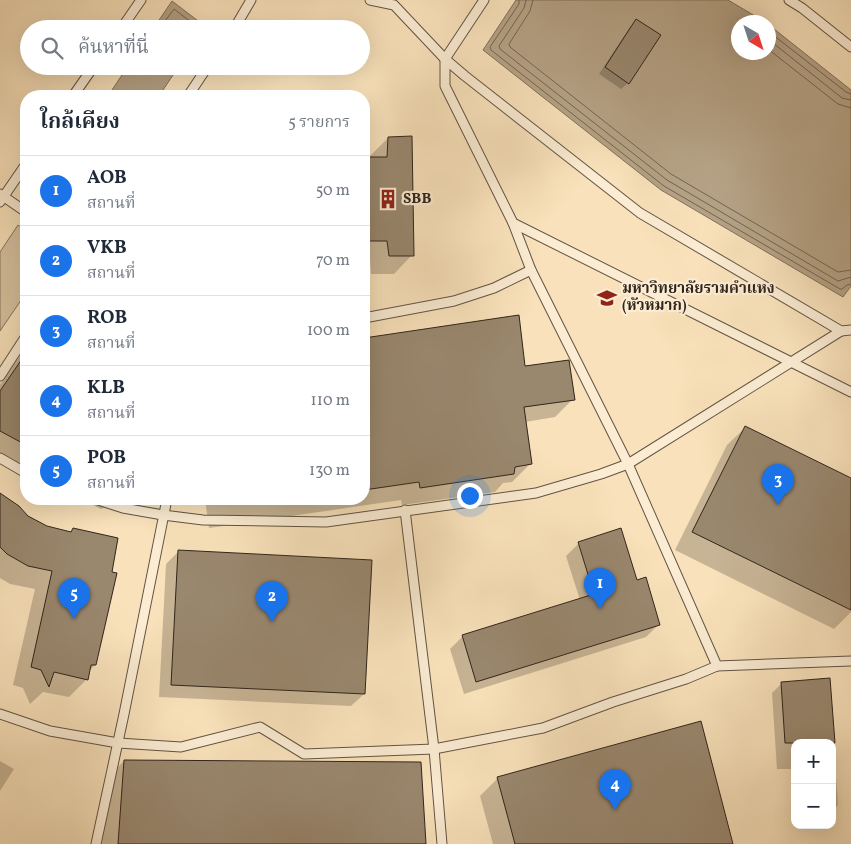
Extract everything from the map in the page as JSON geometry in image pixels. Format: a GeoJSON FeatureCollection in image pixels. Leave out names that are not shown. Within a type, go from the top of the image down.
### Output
{"type":"FeatureCollection","features":[{"type":"Feature","properties":{"kind":"lane"},"geometry":{"type":"LineString","coordinates":[[127,20],[141,0]]}},
{"type":"Feature","properties":{"kind":"lane"},"geometry":{"type":"LineString","coordinates":[[239,20],[251,0]]}},
{"type":"Feature","properties":{"kind":"lane"},"geometry":{"type":"LineString","coordinates":[[370,0],[394,5],[445,59],[640,213],[841,331]]}},
{"type":"Feature","properties":{"kind":"lane"},"geometry":{"type":"LineString","coordinates":[[484,0],[445,59],[445,86],[512,223],[531,270],[628,464],[717,666]]}},
{"type":"Feature","properties":{"kind":"lane"},"geometry":{"type":"LineString","coordinates":[[789,0],[802,4],[851,47]]}},
{"type":"Feature","properties":{"kind":"lane"},"geometry":{"type":"LineString","coordinates":[[78,90],[88,75]]}},
{"type":"Feature","properties":{"kind":"lane"},"geometry":{"type":"LineString","coordinates":[[192,90],[202,75]]}},
{"type":"Feature","properties":{"kind":"lane"},"geometry":{"type":"LineString","coordinates":[[20,172],[1,198],[20,209]]}},
{"type":"Feature","properties":{"kind":"lane"},"geometry":{"type":"LineString","coordinates":[[512,223],[851,392]]}},
{"type":"Feature","properties":{"kind":"lane"},"geometry":{"type":"LineString","coordinates":[[370,317],[454,301],[494,288],[531,270]]}},
{"type":"Feature","properties":{"kind":"lane"},"geometry":{"type":"LineString","coordinates":[[114,505],[163,515],[203,520],[326,522],[536,493],[628,464],[841,331],[851,330]]}},
{"type":"Feature","properties":{"kind":"lane"},"geometry":{"type":"LineString","coordinates":[[0,376],[20,345]]}},
{"type":"Feature","properties":{"kind":"lane"},"geometry":{"type":"LineString","coordinates":[[0,458],[20,470]]}},
{"type":"Feature","properties":{"kind":"lane"},"geometry":{"type":"LineString","coordinates":[[96,844],[166,505]]}},
{"type":"Feature","properties":{"kind":"lane"},"geometry":{"type":"LineString","coordinates":[[405,510],[434,749],[442,844]]}},
{"type":"Feature","properties":{"kind":"lane"},"geometry":{"type":"LineString","coordinates":[[0,714],[50,731],[118,743],[181,747],[260,727],[304,754],[434,749],[543,728],[613,702],[686,679],[717,666],[851,661]]}},
{"type":"Feature","properties":{"kind":"shaded area"},"geometry":{"type":"Polygon","coordinates":[[[18,225],[20,226],[20,302],[0,331],[0,252],[18,225]]]}},
{"type":"Feature","properties":{"kind":"water"},"geometry":{"type":"Polygon","coordinates":[[[516,0],[728,0],[753,15],[731,15],[731,60],[776,60],[776,31],[851,90],[851,286],[843,297],[661,190],[483,50],[516,0]]]}},
{"type":"Feature","properties":{"kind":"water"},"geometry":{"type":"Polygon","coordinates":[[[172,1],[197,20],[159,20],[172,1]]]}},
{"type":"Feature","properties":{"kind":"water"},"geometry":{"type":"Polygon","coordinates":[[[122,75],[173,75],[163,90],[112,90],[122,75]]]}},
{"type":"Feature","properties":{"kind":"building"},"geometry":{"type":"Polygon","coordinates":[[[636,19],[661,35],[629,84],[605,67],[636,19]]]}},
{"type":"Feature","properties":{"kind":"building","name":"SBB"},"geometry":{"type":"Polygon","coordinates":[[[412,136],[414,256],[389,256],[387,241],[370,241],[370,157],[387,157],[388,137],[412,136]]]}},
{"type":"Feature","properties":{"kind":"building"},"geometry":{"type":"Polygon","coordinates":[[[519,315],[525,366],[569,360],[575,400],[524,407],[532,464],[515,467],[514,474],[420,488],[419,482],[370,489],[370,337],[519,315]]]}},
{"type":"Feature","properties":{"kind":"building"},"geometry":{"type":"Polygon","coordinates":[[[20,362],[20,442],[0,431],[0,391],[20,362]]]}},
{"type":"Feature","properties":{"kind":"building"},"geometry":{"type":"Polygon","coordinates":[[[745,426],[851,478],[851,610],[692,532],[745,426]]]}},
{"type":"Feature","properties":{"kind":"building"},"geometry":{"type":"Polygon","coordinates":[[[0,493],[19,506],[28,516],[47,526],[71,532],[73,528],[118,538],[112,572],[117,573],[96,665],[91,665],[88,680],[54,672],[49,687],[41,670],[31,667],[52,571],[28,566],[7,554],[0,547],[0,493]]]}},
{"type":"Feature","properties":{"kind":"building"},"geometry":{"type":"Polygon","coordinates":[[[621,528],[637,580],[646,577],[660,625],[476,682],[462,635],[594,594],[578,542],[621,528]]]}},
{"type":"Feature","properties":{"kind":"building"},"geometry":{"type":"Polygon","coordinates":[[[178,550],[372,560],[365,694],[171,685],[178,550]]]}},
{"type":"Feature","properties":{"kind":"building"},"geometry":{"type":"Polygon","coordinates":[[[830,678],[835,739],[791,739],[791,743],[785,743],[781,682],[830,678]]]}},
{"type":"Feature","properties":{"kind":"building"},"geometry":{"type":"Polygon","coordinates":[[[701,721],[733,844],[515,844],[497,777],[701,721]]]}},
{"type":"Feature","properties":{"kind":"building"},"geometry":{"type":"Polygon","coordinates":[[[124,760],[421,762],[426,844],[118,844],[124,760]]]}},
{"type":"Feature","properties":{"kind":"place","name":"SBB"},"geometry":{"type":"Point","coordinates":[388,199]}},
{"type":"Feature","properties":{"kind":"place","name":"มหาวิทยาลัยรามคำแหง (หัวหมาก)"},"geometry":{"type":"Point","coordinates":[607,298]}},
{"type":"Feature","properties":{"kind":"place","name":"ROB"},"geometry":{"type":"Point","coordinates":[778,505]}},
{"type":"Feature","properties":{"kind":"place","name":"AOB"},"geometry":{"type":"Point","coordinates":[600,609]}},
{"type":"Feature","properties":{"kind":"place","name":"POB"},"geometry":{"type":"Point","coordinates":[74,619]}},
{"type":"Feature","properties":{"kind":"place","name":"VKB"},"geometry":{"type":"Point","coordinates":[272,622]}},
{"type":"Feature","properties":{"kind":"place","name":"KLB"},"geometry":{"type":"Point","coordinates":[615,810]}}]}
